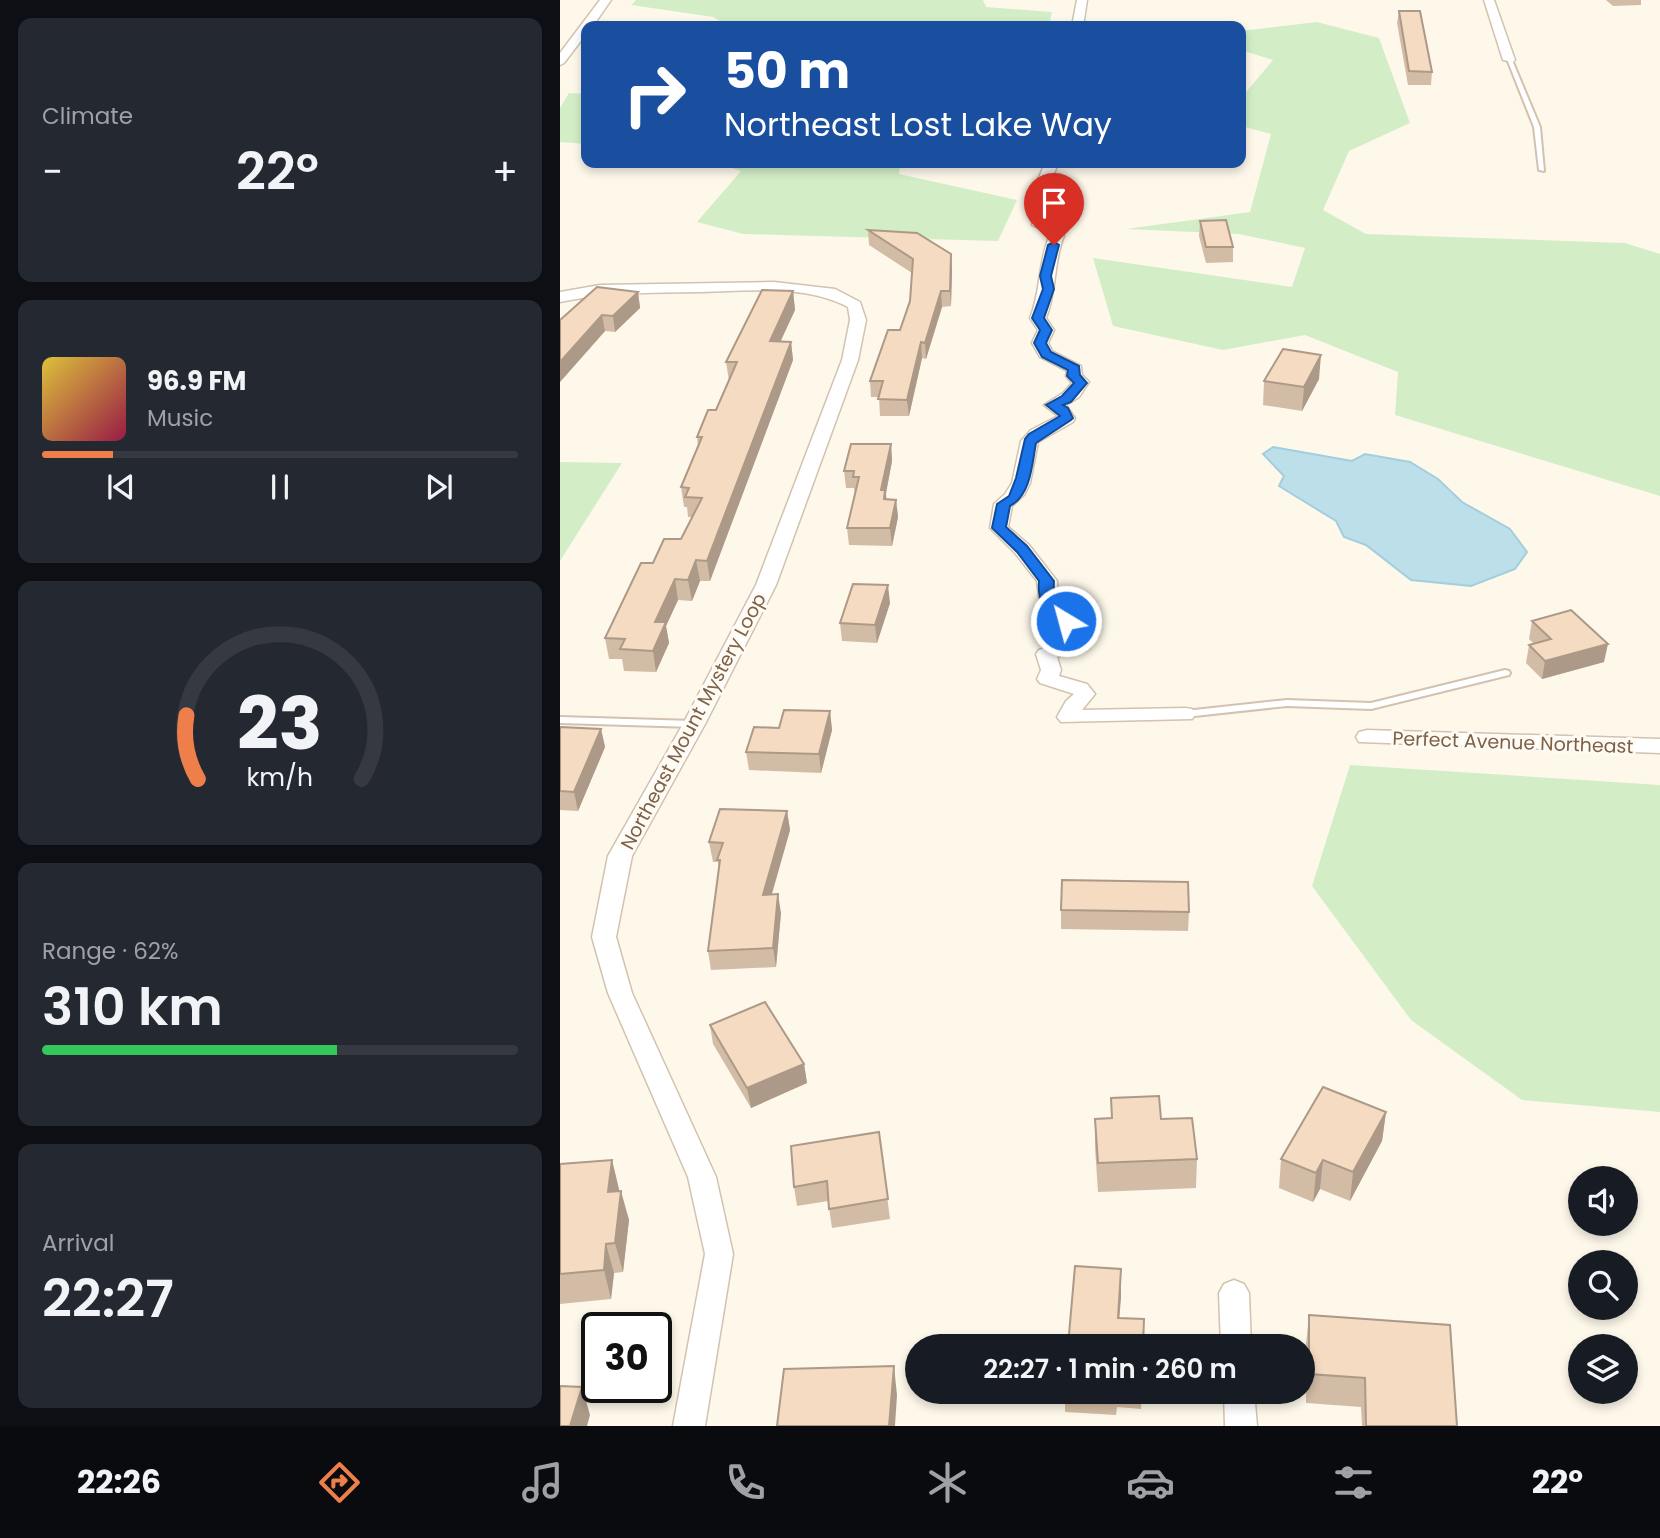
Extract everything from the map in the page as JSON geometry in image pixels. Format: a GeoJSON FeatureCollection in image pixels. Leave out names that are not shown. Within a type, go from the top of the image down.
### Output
{"type":"FeatureCollection","features":[{"type":"Feature","properties":{"kind":"street"},"geometry":{"type":"LineString","coordinates":[[590,21],[606,0]]}},
{"type":"Feature","properties":{"kind":"street"},"geometry":{"type":"LineString","coordinates":[[1079,21],[1082,0]]}},
{"type":"Feature","properties":{"kind":"street"},"geometry":{"type":"LineString","coordinates":[[1489,0],[1509,60]]}},
{"type":"Feature","properties":{"kind":"street"},"geometry":{"type":"LineString","coordinates":[[560,61],[581,34]]}},
{"type":"Feature","properties":{"kind":"street"},"geometry":{"type":"LineString","coordinates":[[1049,168],[1042,187],[1039,225],[1051,228],[1051,232],[1057,236],[1045,276],[1048,289],[1038,318],[1046,330],[1040,343],[1046,354],[1075,369],[1074,376],[1081,383],[1066,399],[1052,405],[1063,410],[1067,418],[1029,442],[1023,478],[1014,498],[1003,504],[999,528],[1022,549],[1047,581],[1045,594],[1052,610],[1066,621],[1071,636],[1065,648],[1046,654],[1051,670],[1046,679],[1080,688],[1085,694],[1073,706],[1068,718],[1185,714]]}},
{"type":"Feature","properties":{"kind":"street","name":"Northeast Mount Mystery Loop"},"geometry":{"type":"LineString","coordinates":[[560,297],[600,289],[774,286],[835,294],[855,306],[858,320],[850,360],[766,585],[694,724],[620,856],[604,937],[620,993],[702,1177],[719,1254],[689,1426]]}},
{"type":"Feature","properties":{"kind":"street","name":"Perfect Avenue Northeast"},"geometry":{"type":"LineString","coordinates":[[1367,737],[1660,746]]}},
{"type":"Feature","properties":{"kind":"street"},"geometry":{"type":"LineString","coordinates":[[1234,1293],[1236,1334]]}},
{"type":"Feature","properties":{"kind":"street"},"geometry":{"type":"LineString","coordinates":[[1240,1404],[1241,1426]]}},
{"type":"Feature","properties":{"kind":"lane"},"geometry":{"type":"LineString","coordinates":[[1509,60],[1537,127],[1542,170]]}},
{"type":"Feature","properties":{"kind":"lane"},"geometry":{"type":"LineString","coordinates":[[1185,714],[1287,703],[1371,706],[1505,673]]}},
{"type":"Feature","properties":{"kind":"lane"},"geometry":{"type":"LineString","coordinates":[[560,720],[694,724]]}},
{"type":"Feature","properties":{"kind":"green space"},"geometry":{"type":"Polygon","coordinates":[[[636,0],[983,0],[986,7],[1052,12],[1050,21],[720,21],[713,17],[631,5],[636,0]]]}},
{"type":"Feature","properties":{"kind":"green space"},"geometry":{"type":"Polygon","coordinates":[[[1317,22],[1379,38],[1410,123],[1349,151],[1323,210],[1366,234],[1625,243],[1660,254],[1660,496],[1395,415],[1398,372],[1305,335],[1223,350],[1113,326],[1093,258],[1292,287],[1305,248],[1239,234],[1126,229],[1250,212],[1271,134],[1246,127],[1246,92],[1273,60],[1246,52],[1246,30],[1317,22]]]}},
{"type":"Feature","properties":{"kind":"green space"},"geometry":{"type":"Polygon","coordinates":[[[569,93],[581,94],[581,144],[560,142],[560,108],[569,93]]]}},
{"type":"Feature","properties":{"kind":"green space"},"geometry":{"type":"Polygon","coordinates":[[[731,168],[900,168],[899,174],[1017,200],[998,241],[743,234],[697,222],[741,171],[731,168]]]}},
{"type":"Feature","properties":{"kind":"green space"},"geometry":{"type":"Polygon","coordinates":[[[560,462],[622,463],[560,561],[560,462]]]}},
{"type":"Feature","properties":{"kind":"green space"},"geometry":{"type":"Polygon","coordinates":[[[1350,765],[1660,785],[1660,1112],[1522,1100],[1411,1020],[1312,886],[1350,765]]]}},
{"type":"Feature","properties":{"kind":"water"},"geometry":{"type":"Polygon","coordinates":[[[1273,447],[1352,461],[1365,454],[1410,462],[1438,479],[1462,502],[1510,529],[1527,552],[1515,569],[1471,586],[1411,580],[1366,545],[1344,537],[1336,521],[1279,486],[1284,476],[1263,454],[1273,447]]]}},
{"type":"Feature","properties":{"kind":"building"},"geometry":{"type":"Polygon","coordinates":[[[1399,11],[1420,11],[1432,72],[1409,71],[1399,11]]]}},
{"type":"Feature","properties":{"kind":"building"},"geometry":{"type":"Polygon","coordinates":[[[1226,220],[1233,247],[1206,247],[1200,221],[1226,220]]]}},
{"type":"Feature","properties":{"kind":"building"},"geometry":{"type":"Polygon","coordinates":[[[868,230],[917,233],[951,254],[950,291],[941,291],[925,343],[921,342],[907,400],[878,399],[883,381],[870,381],[888,330],[900,330],[910,301],[913,259],[868,230]]]}},
{"type":"Feature","properties":{"kind":"building"},"geometry":{"type":"Polygon","coordinates":[[[597,287],[638,292],[613,316],[602,315],[560,362],[560,320],[597,287]]]}},
{"type":"Feature","properties":{"kind":"building"},"geometry":{"type":"Polygon","coordinates":[[[762,290],[793,291],[770,341],[791,342],[707,561],[696,560],[688,580],[675,579],[655,622],[666,622],[653,651],[620,649],[625,639],[605,638],[641,563],[653,563],[664,539],[681,539],[702,498],[685,497],[689,488],[681,487],[702,437],[697,437],[708,410],[716,410],[737,362],[726,362],[762,290]]]}},
{"type":"Feature","properties":{"kind":"building"},"geometry":{"type":"Polygon","coordinates":[[[1283,349],[1321,355],[1304,387],[1264,381],[1283,349]]]}},
{"type":"Feature","properties":{"kind":"building"},"geometry":{"type":"Polygon","coordinates":[[[851,444],[891,444],[881,490],[885,490],[884,499],[896,500],[890,528],[847,528],[859,477],[853,477],[854,471],[844,471],[851,444]]]}},
{"type":"Feature","properties":{"kind":"building"},"geometry":{"type":"Polygon","coordinates":[[[853,584],[888,585],[875,625],[840,623],[853,584]]]}},
{"type":"Feature","properties":{"kind":"building"},"geometry":{"type":"Polygon","coordinates":[[[1571,610],[1608,644],[1545,661],[1529,645],[1551,639],[1532,621],[1571,610]]]}},
{"type":"Feature","properties":{"kind":"building"},"geometry":{"type":"Polygon","coordinates":[[[784,710],[830,711],[819,754],[746,752],[754,727],[779,728],[784,710]]]}},
{"type":"Feature","properties":{"kind":"building"},"geometry":{"type":"Polygon","coordinates":[[[560,727],[601,729],[574,792],[560,791],[560,727]]]}},
{"type":"Feature","properties":{"kind":"building"},"geometry":{"type":"Polygon","coordinates":[[[720,809],[787,811],[763,895],[778,894],[773,948],[708,951],[720,860],[717,860],[723,843],[709,842],[720,809]]]}},
{"type":"Feature","properties":{"kind":"building"},"geometry":{"type":"Polygon","coordinates":[[[1062,880],[1188,882],[1189,912],[1061,910],[1062,880]]]}},
{"type":"Feature","properties":{"kind":"building"},"geometry":{"type":"Polygon","coordinates":[[[765,1002],[804,1064],[747,1088],[710,1025],[765,1002]]]}},
{"type":"Feature","properties":{"kind":"building"},"geometry":{"type":"Polygon","coordinates":[[[1323,1087],[1386,1112],[1353,1172],[1323,1160],[1316,1173],[1281,1159],[1323,1087]]]}},
{"type":"Feature","properties":{"kind":"building"},"geometry":{"type":"Polygon","coordinates":[[[1159,1096],[1161,1119],[1192,1118],[1197,1159],[1098,1163],[1095,1119],[1112,1118],[1111,1098],[1159,1096]]]}},
{"type":"Feature","properties":{"kind":"building"},"geometry":{"type":"Polygon","coordinates":[[[879,1132],[888,1199],[829,1209],[827,1181],[794,1187],[791,1146],[879,1132]]]}},
{"type":"Feature","properties":{"kind":"building"},"geometry":{"type":"Polygon","coordinates":[[[612,1160],[608,1192],[621,1191],[615,1243],[606,1244],[604,1270],[560,1274],[560,1164],[612,1160]]]}},
{"type":"Feature","properties":{"kind":"building"},"geometry":{"type":"Polygon","coordinates":[[[1075,1266],[1121,1269],[1118,1318],[1144,1319],[1143,1334],[1069,1334],[1075,1266]]]}},
{"type":"Feature","properties":{"kind":"building"},"geometry":{"type":"Polygon","coordinates":[[[1309,1315],[1450,1325],[1457,1426],[1366,1426],[1365,1378],[1315,1374],[1315,1334],[1309,1334],[1309,1315]]]}},
{"type":"Feature","properties":{"kind":"building"},"geometry":{"type":"Polygon","coordinates":[[[894,1366],[889,1426],[777,1426],[784,1369],[894,1366]]]}},
{"type":"Feature","properties":{"kind":"building"},"geometry":{"type":"Polygon","coordinates":[[[560,1386],[581,1387],[570,1426],[560,1426],[560,1386]]]}},
{"type":"Feature","properties":{"kind":"route"},"geometry":{"type":"LineString","coordinates":[[1054,245],[1045,276],[1048,289],[1038,318],[1046,330],[1040,343],[1046,354],[1075,369],[1074,376],[1081,383],[1066,399],[1052,405],[1063,410],[1067,418],[1029,442],[1024,459],[1026,468],[1023,478],[1014,498],[1003,504],[999,528],[1022,549],[1047,581],[1045,594],[1052,610],[1066,621]]}}]}
